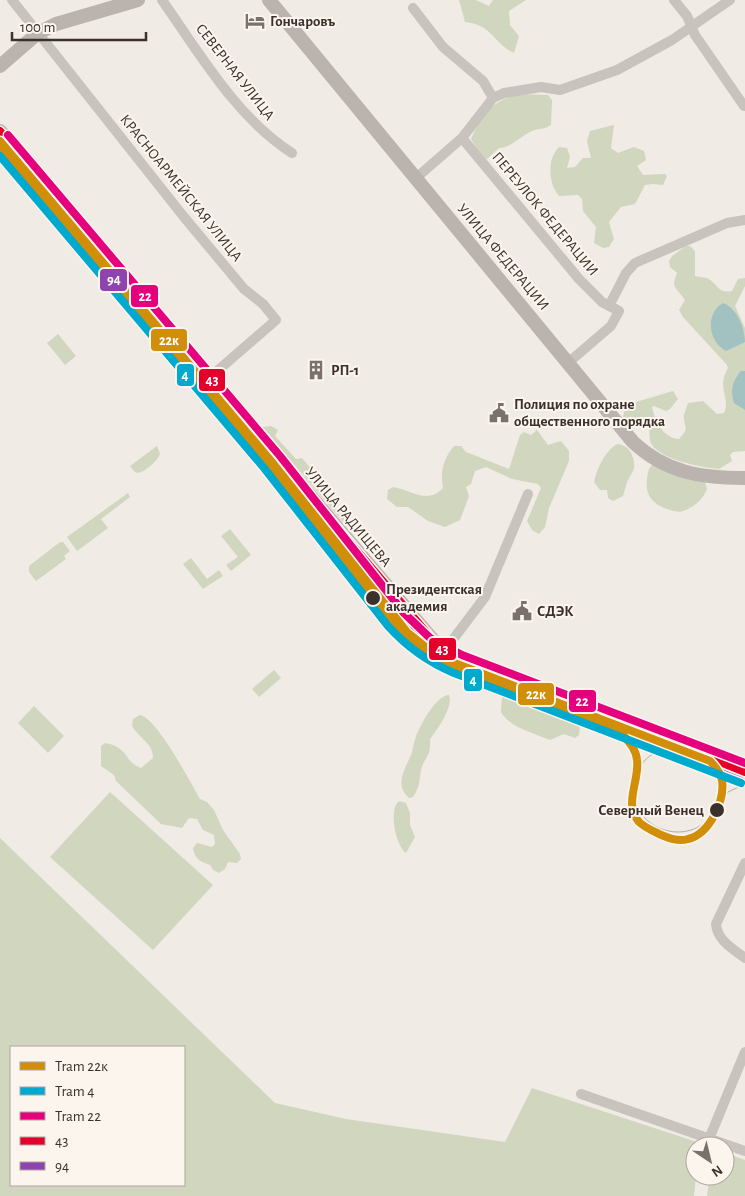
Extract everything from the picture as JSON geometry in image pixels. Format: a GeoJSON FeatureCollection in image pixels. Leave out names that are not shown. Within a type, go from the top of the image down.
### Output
{"type":"FeatureCollection","features":[{"type":"Feature","properties":{"kind":"street","name":"КРАСНОАРМЕЙСКАЯ УЛИЦА"},"geometry":{"type":"LineString","coordinates":[[12,0],[184,217],[244,289],[263,304],[276,320],[209,378]]}},
{"type":"Feature","properties":{"kind":"street"},"geometry":{"type":"LineString","coordinates":[[0,66],[38,32],[56,24],[138,0]]}},
{"type":"Feature","properties":{"kind":"street","name":"СЕВЕРНАЯ УЛИЦА"},"geometry":{"type":"LineString","coordinates":[[162,0],[214,73],[259,129],[292,153]]}},
{"type":"Feature","properties":{"kind":"street","name":"УЛИЦА ФЕДЕРАЦИИ"},"geometry":{"type":"LineString","coordinates":[[269,0],[570,362],[617,423],[646,454],[662,464],[681,472],[712,478],[745,478]]}},
{"type":"Feature","properties":{"kind":"street"},"geometry":{"type":"LineString","coordinates":[[674,0],[687,16],[692,28],[744,106]]}},
{"type":"Feature","properties":{"kind":"street"},"geometry":{"type":"LineString","coordinates":[[416,178],[462,138],[493,98],[504,93],[541,87],[560,90],[618,70],[692,28],[730,0]]}},
{"type":"Feature","properties":{"kind":"street"},"geometry":{"type":"LineString","coordinates":[[413,8],[443,47],[483,81],[493,98]]}},
{"type":"Feature","properties":{"kind":"street","name":"УЛИЦА РАДИЩЕВА"},"geometry":{"type":"LineString","coordinates":[[0,131],[428,636],[445,650],[745,772]]}},
{"type":"Feature","properties":{"kind":"street","name":"ПЕРЕУЛОК ФЕДЕРАЦИИ"},"geometry":{"type":"LineString","coordinates":[[462,138],[579,279],[602,302],[609,306]]}},
{"type":"Feature","properties":{"kind":"street"},"geometry":{"type":"LineString","coordinates":[[570,362],[611,326],[619,311],[609,306],[626,273],[635,263],[719,226],[745,220]]}},
{"type":"Feature","properties":{"kind":"street"},"geometry":{"type":"LineString","coordinates":[[445,650],[484,599],[528,494]]}},
{"type":"Feature","properties":{"kind":"street"},"geometry":{"type":"LineString","coordinates":[[745,863],[716,924],[716,931],[720,938],[745,958]]}},
{"type":"Feature","properties":{"kind":"street"},"geometry":{"type":"LineString","coordinates":[[710,1136],[745,1052]]}},
{"type":"Feature","properties":{"kind":"street"},"geometry":{"type":"LineString","coordinates":[[581,1094],[703,1136]]}},
{"type":"Feature","properties":{"kind":"green space"},"geometry":{"type":"Polygon","coordinates":[[[459,0],[476,0],[489,6],[493,0],[526,0],[509,11],[510,25],[519,36],[514,53],[501,44],[487,30],[465,22],[459,0]]]}},
{"type":"Feature","properties":{"kind":"green space"},"geometry":{"type":"Polygon","coordinates":[[[518,94],[548,95],[552,100],[551,125],[532,131],[511,144],[499,148],[485,161],[471,139],[475,130],[489,110],[501,101],[518,94]]]}},
{"type":"Feature","properties":{"kind":"green space"},"geometry":{"type":"Polygon","coordinates":[[[614,125],[611,148],[618,153],[634,147],[644,151],[646,160],[637,166],[643,175],[665,174],[667,176],[663,185],[645,185],[635,204],[621,207],[609,222],[614,239],[609,247],[603,248],[594,243],[596,227],[583,211],[582,199],[578,195],[559,196],[555,191],[550,171],[552,158],[559,147],[567,148],[570,157],[567,168],[575,167],[583,158],[591,158],[587,141],[590,131],[614,125]]]}},
{"type":"Feature","properties":{"kind":"green space"},"geometry":{"type":"Polygon","coordinates":[[[686,246],[690,246],[695,251],[695,276],[711,280],[721,290],[727,292],[732,291],[738,279],[745,278],[745,286],[735,306],[745,328],[745,451],[733,452],[730,455],[732,461],[719,469],[683,462],[665,455],[652,445],[648,426],[636,417],[627,422],[623,417],[626,405],[673,391],[678,399],[670,409],[666,411],[654,406],[652,407],[655,418],[664,432],[668,436],[679,439],[686,429],[684,415],[688,403],[703,401],[717,414],[724,413],[726,402],[723,382],[728,368],[727,365],[683,317],[679,310],[685,300],[675,288],[674,282],[677,273],[670,267],[669,261],[672,256],[686,246]]]}},
{"type":"Feature","properties":{"kind":"green space"},"geometry":{"type":"Polygon","coordinates":[[[58,334],[76,356],[65,365],[47,343],[58,334]]]}},
{"type":"Feature","properties":{"kind":"green space"},"geometry":{"type":"Polygon","coordinates":[[[271,426],[278,430],[275,436],[296,459],[302,458],[324,484],[322,492],[339,512],[347,511],[348,516],[343,522],[262,427],[271,426]]]}},
{"type":"Feature","properties":{"kind":"green space"},"geometry":{"type":"Polygon","coordinates":[[[537,430],[548,445],[561,441],[569,451],[569,461],[549,508],[545,527],[539,534],[532,530],[527,521],[541,488],[538,484],[512,479],[486,467],[475,471],[471,484],[466,487],[469,496],[460,520],[445,527],[428,521],[408,507],[397,507],[387,499],[388,490],[393,487],[425,496],[437,493],[443,488],[443,466],[454,446],[461,446],[466,452],[509,469],[520,435],[524,432],[531,435],[537,430]]]}},
{"type":"Feature","properties":{"kind":"green space"},"geometry":{"type":"Polygon","coordinates":[[[617,444],[622,445],[631,452],[634,460],[634,469],[627,482],[623,496],[613,501],[608,498],[607,490],[600,490],[594,482],[602,460],[617,444]]]}},
{"type":"Feature","properties":{"kind":"green space"},"geometry":{"type":"Polygon","coordinates":[[[157,446],[160,454],[156,460],[146,469],[136,473],[130,466],[157,446]]]}},
{"type":"Feature","properties":{"kind":"green space"},"geometry":{"type":"Polygon","coordinates":[[[653,464],[705,482],[707,489],[705,493],[696,504],[680,512],[660,506],[651,498],[647,487],[648,471],[653,464]]]}},
{"type":"Feature","properties":{"kind":"green space"},"geometry":{"type":"Polygon","coordinates":[[[128,493],[130,497],[101,519],[108,528],[77,551],[67,537],[128,493]]]}},
{"type":"Feature","properties":{"kind":"green space"},"geometry":{"type":"Polygon","coordinates":[[[230,529],[251,555],[231,571],[226,565],[238,557],[221,536],[230,529]]]}},
{"type":"Feature","properties":{"kind":"green space"},"geometry":{"type":"Polygon","coordinates":[[[60,542],[63,542],[70,551],[64,556],[66,559],[36,581],[29,572],[29,566],[60,542]]]}},
{"type":"Feature","properties":{"kind":"green space"},"geometry":{"type":"Polygon","coordinates":[[[191,558],[207,579],[219,570],[223,576],[203,589],[183,564],[191,558]]]}},
{"type":"Feature","properties":{"kind":"green space"},"geometry":{"type":"Polygon","coordinates":[[[274,670],[281,678],[259,697],[252,689],[274,670]]]}},
{"type":"Feature","properties":{"kind":"green space"},"geometry":{"type":"Polygon","coordinates":[[[507,692],[575,720],[580,725],[579,735],[575,738],[564,734],[550,740],[516,726],[501,712],[502,695],[507,692]]]}},
{"type":"Feature","properties":{"kind":"green space"},"geometry":{"type":"Polygon","coordinates":[[[449,695],[450,700],[447,711],[430,739],[429,754],[421,770],[417,790],[413,797],[409,798],[402,788],[401,782],[417,735],[433,706],[444,696],[449,695]]]}},
{"type":"Feature","properties":{"kind":"green space"},"geometry":{"type":"Polygon","coordinates":[[[34,706],[64,736],[48,753],[18,723],[34,706]]]}},
{"type":"Feature","properties":{"kind":"green space"},"geometry":{"type":"Polygon","coordinates":[[[140,715],[147,719],[164,738],[200,799],[207,802],[214,810],[223,830],[240,854],[241,859],[237,863],[228,862],[225,869],[219,873],[213,870],[210,865],[198,859],[194,852],[193,848],[197,843],[212,847],[215,844],[214,835],[203,830],[197,819],[189,818],[182,828],[161,824],[116,781],[114,775],[101,766],[101,746],[105,743],[118,748],[141,768],[153,758],[151,748],[132,726],[133,719],[140,715]]]}},
{"type":"Feature","properties":{"kind":"green space"},"geometry":{"type":"Polygon","coordinates":[[[110,792],[213,885],[153,950],[50,857],[110,792]]]}},
{"type":"Feature","properties":{"kind":"green space"},"geometry":{"type":"Polygon","coordinates":[[[399,801],[406,803],[410,813],[410,825],[415,837],[406,853],[396,836],[394,812],[399,801]]]}},
{"type":"Feature","properties":{"kind":"green space"},"geometry":{"type":"Polygon","coordinates":[[[0,838],[275,1103],[346,1119],[505,1142],[532,1088],[685,1138],[685,1186],[695,1186],[694,1196],[0,1196],[0,838]]]}},
{"type":"Feature","properties":{"kind":"green space"},"geometry":{"type":"Polygon","coordinates":[[[735,1156],[745,1160],[745,1196],[707,1196],[708,1186],[735,1186],[735,1156]]]}},
{"type":"Feature","properties":{"kind":"water"},"geometry":{"type":"Polygon","coordinates":[[[723,303],[732,309],[739,319],[744,331],[745,342],[726,351],[716,341],[711,328],[713,314],[723,303]]]}},
{"type":"Feature","properties":{"kind":"water"},"geometry":{"type":"Polygon","coordinates":[[[741,371],[745,371],[745,410],[734,403],[732,394],[734,383],[741,371]]]}},
{"type":"Feature","properties":{"kind":"tram line","name":"22"},"geometry":{"type":"LineString","coordinates":[[8,135],[280,456],[404,613],[430,638],[462,655],[745,763]]}},
{"type":"Feature","properties":{"kind":"tram line","name":"22к"},"geometry":{"type":"LineString","coordinates":[[0,141],[272,462],[407,632],[427,648],[452,662],[710,761],[720,774],[722,788],[721,797],[714,815],[703,830],[696,836],[677,840],[659,834],[639,822],[632,808],[637,768],[636,756],[632,746],[622,734],[451,667],[425,653],[403,636],[268,465],[0,149]]}},
{"type":"Feature","properties":{"kind":"tram line","name":"4"},"geometry":{"type":"LineString","coordinates":[[0,156],[264,468],[388,626],[410,647],[435,664],[454,673],[741,783]]}},
{"type":"Feature","properties":{"kind":"tram line"},"geometry":{"type":"LineString","coordinates":[[639,768],[652,754],[669,749],[682,750]]}},
{"type":"Feature","properties":{"kind":"tram line"},"geometry":{"type":"LineString","coordinates":[[634,782],[634,798],[640,812],[649,822],[662,829],[676,832],[690,830],[703,824],[714,812]]}},
{"type":"Feature","properties":{"kind":"tram line"},"geometry":{"type":"LineString","coordinates":[[719,802],[728,792],[745,784]]}},
{"type":"Feature","properties":{"kind":"transit line","name":"43"},"geometry":{"type":"LineString","coordinates":[[0,131],[438,646],[450,654],[745,772]]}},
{"type":"Feature","properties":{"kind":"transit line","name":"94"},"geometry":{"type":"LineString","coordinates":[[0,146],[432,654],[446,663],[741,781]]}},
{"type":"Feature","properties":{"kind":"place","name":"Гончаровъ"},"geometry":{"type":"Point","coordinates":[255,21]}},
{"type":"Feature","properties":{"kind":"place","name":"РП-1"},"geometry":{"type":"Point","coordinates":[316,370]}},
{"type":"Feature","properties":{"kind":"place","name":"Полиция по охране общественного порядка"},"geometry":{"type":"Point","coordinates":[499,413]}},
{"type":"Feature","properties":{"kind":"place","name":"Президентская академия"},"geometry":{"type":"Point","coordinates":[373,598]}},
{"type":"Feature","properties":{"kind":"place","name":"СДЭК"},"geometry":{"type":"Point","coordinates":[522,611]}},
{"type":"Feature","properties":{"kind":"place","name":"Северный Венец"},"geometry":{"type":"Point","coordinates":[717,810]}}]}
